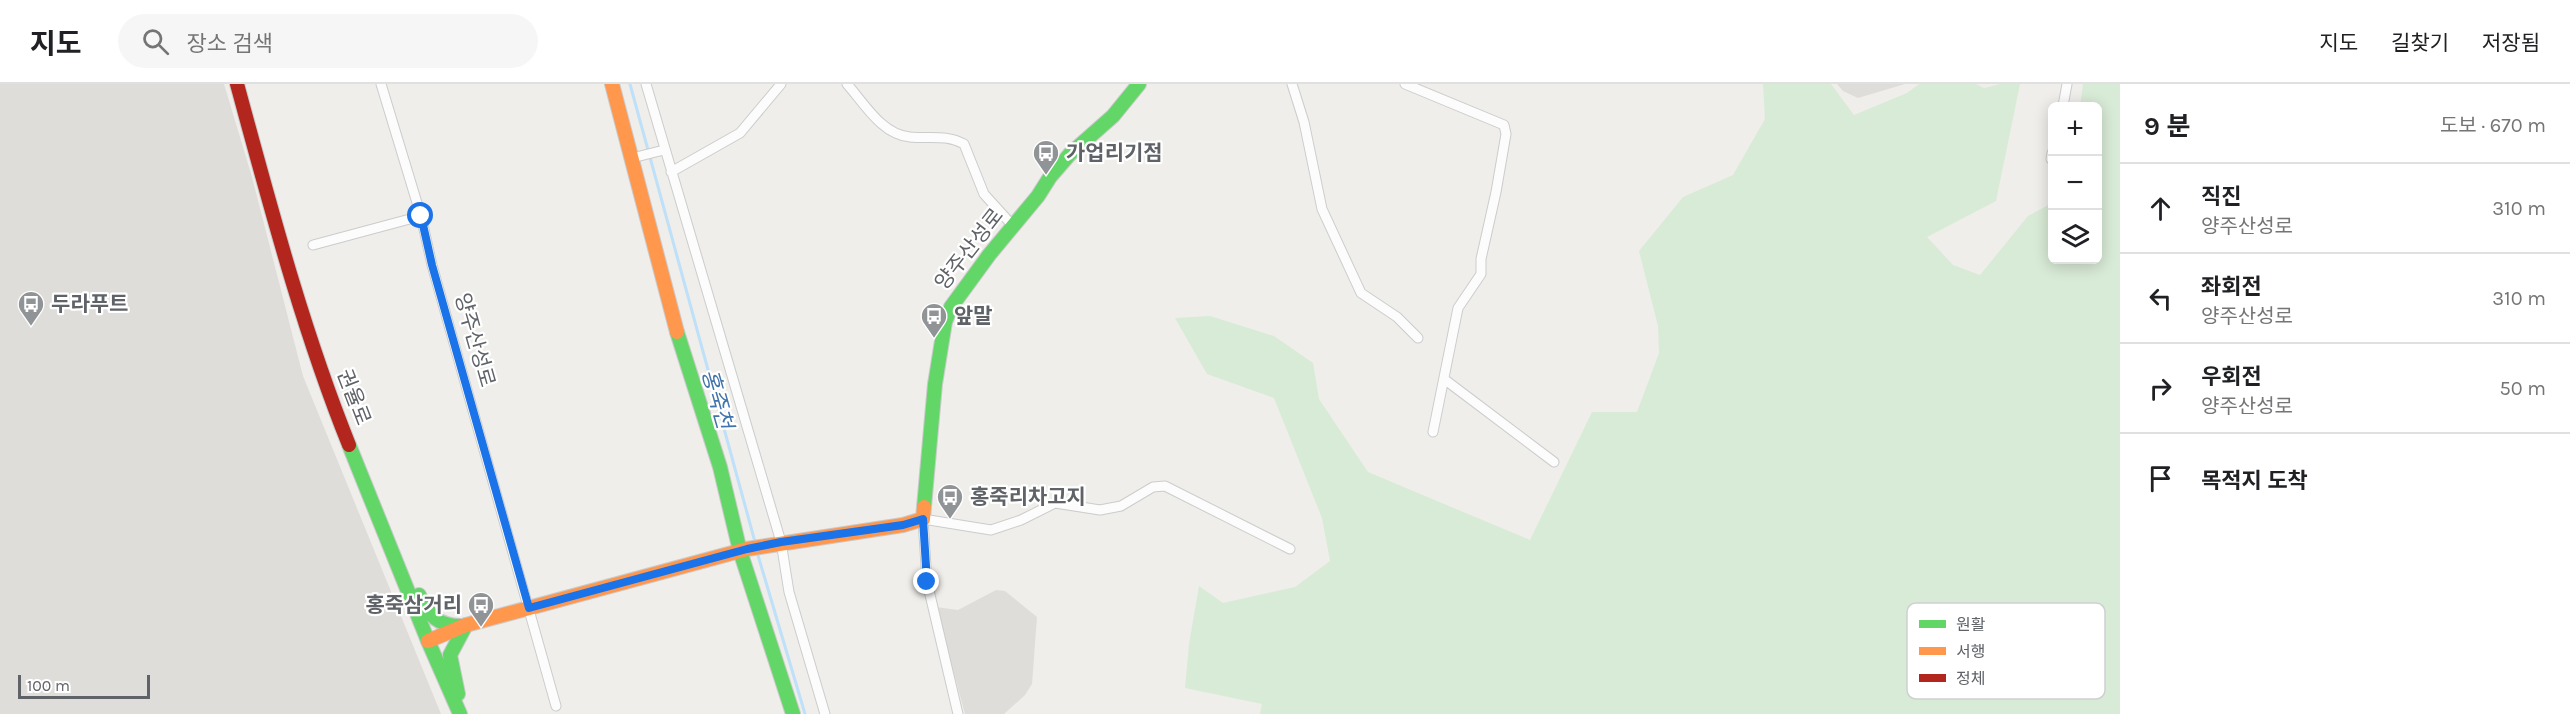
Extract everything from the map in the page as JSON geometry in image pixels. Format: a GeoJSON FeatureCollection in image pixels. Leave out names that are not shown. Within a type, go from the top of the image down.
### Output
{"type":"FeatureCollection","features":[{"type":"Feature","properties":{"kind":"street","name":"권율로"},"geometry":{"type":"LineString","coordinates":[[237,84],[284,255],[328,392],[428,641],[460,714]]}},
{"type":"Feature","properties":{"kind":"street","name":"양주산성로"},"geometry":{"type":"LineString","coordinates":[[381,84],[421,216],[432,265],[556,706]]}},
{"type":"Feature","properties":{"kind":"street"},"geometry":{"type":"LineString","coordinates":[[612,84],[682,350],[720,467],[793,714]]}},
{"type":"Feature","properties":{"kind":"street"},"geometry":{"type":"LineString","coordinates":[[646,84],[781,542],[789,592],[825,714]]}},
{"type":"Feature","properties":{"kind":"street"},"geometry":{"type":"LineString","coordinates":[[671,171],[740,133],[781,84]]}},
{"type":"Feature","properties":{"kind":"street"},"geometry":{"type":"LineString","coordinates":[[847,84],[894,133],[909,137],[945,136],[964,144],[984,194],[1013,226]]}},
{"type":"Feature","properties":{"kind":"street","name":"양주산성로"},"geometry":{"type":"LineString","coordinates":[[958,714],[927,582],[923,519],[935,384],[945,321],[951,307],[1070,154],[1113,116],[1139,84]]}},
{"type":"Feature","properties":{"kind":"street"},"geometry":{"type":"LineString","coordinates":[[1292,84],[1304,122],[1322,209],[1361,293],[1397,317],[1418,338]]}},
{"type":"Feature","properties":{"kind":"street"},"geometry":{"type":"LineString","coordinates":[[1405,84],[1504,125],[1506,134],[1481,260],[1481,274],[1458,308],[1433,432]]}},
{"type":"Feature","properties":{"kind":"street"},"geometry":{"type":"LineString","coordinates":[[2064,102],[2067,84]]}},
{"type":"Feature","properties":{"kind":"street"},"geometry":{"type":"LineString","coordinates":[[632,158],[664,150]]}},
{"type":"Feature","properties":{"kind":"street"},"geometry":{"type":"LineString","coordinates":[[313,245],[421,216]]}},
{"type":"Feature","properties":{"kind":"street"},"geometry":{"type":"LineString","coordinates":[[1444,379],[1554,462]]}},
{"type":"Feature","properties":{"kind":"street"},"geometry":{"type":"LineString","coordinates":[[428,641],[466,625],[743,550],[781,542],[903,525],[923,519],[991,530],[1021,520],[1055,503],[1100,510],[1121,506],[1153,487],[1165,486],[1290,549]]}},
{"type":"Feature","properties":{"kind":"street"},"geometry":{"type":"LineString","coordinates":[[403,575],[414,587],[430,618],[447,626],[466,625]]}},
{"type":"Feature","properties":{"kind":"street"},"geometry":{"type":"LineString","coordinates":[[460,714],[450,655],[466,625]]}},
{"type":"Feature","properties":{"kind":"shaded area"},"geometry":{"type":"Polygon","coordinates":[[[0,84],[224,84],[252,177],[303,376],[441,714],[0,714],[0,84]]]}},
{"type":"Feature","properties":{"kind":"shaded area"},"geometry":{"type":"Polygon","coordinates":[[[1837,84],[1905,84],[1858,98],[1843,91],[1837,84]]]}},
{"type":"Feature","properties":{"kind":"shaded area"},"geometry":{"type":"Polygon","coordinates":[[[996,590],[1005,591],[1037,617],[1032,684],[1025,695],[1004,714],[965,714],[936,607],[958,610],[996,590]]]}},
{"type":"Feature","properties":{"kind":"green space"},"geometry":{"type":"Polygon","coordinates":[[[1763,84],[1831,84],[1854,115],[1907,93],[1919,84],[1976,84],[1984,88],[2000,84],[2020,84],[1996,201],[1927,237],[1953,265],[1980,275],[2028,216],[2048,205],[2048,264],[2102,264],[2102,102],[2081,102],[2083,84],[2120,84],[2120,714],[1260,714],[1262,704],[1185,688],[1189,644],[1199,586],[1223,603],[1295,587],[1330,561],[1322,518],[1274,398],[1207,374],[1175,318],[1210,316],[1274,336],[1313,363],[1319,399],[1368,472],[1530,540],[1592,412],[1637,412],[1659,353],[1658,326],[1639,251],[1683,197],[1733,175],[1765,119],[1763,84]]]}},
{"type":"Feature","properties":{"kind":"waterway","name":"홍죽천"},"geometry":{"type":"LineString","coordinates":[[630,84],[755,542]]}},
{"type":"Feature","properties":{"kind":"waterway","name":"홍죽천"},"geometry":{"type":"LineString","coordinates":[[757,552],[805,714]]}},
{"type":"Feature","properties":{"kind":"traffic: fast"},"geometry":{"type":"LineString","coordinates":[[924,507],[935,384],[945,322],[951,307],[989,255],[1038,196],[1050,177],[1070,154],[1113,116],[1139,84]]}},
{"type":"Feature","properties":{"kind":"traffic: fast"},"geometry":{"type":"LineString","coordinates":[[677,332],[720,467],[740,551],[793,714]]}},
{"type":"Feature","properties":{"kind":"traffic: fast"},"geometry":{"type":"LineString","coordinates":[[349,445],[460,714]]}},
{"type":"Feature","properties":{"kind":"traffic: fast"},"geometry":{"type":"LineString","coordinates":[[419,595],[430,614],[435,618],[446,624],[461,626]]}},
{"type":"Feature","properties":{"kind":"traffic: fast"},"geometry":{"type":"LineString","coordinates":[[458,694],[450,655],[466,625]]}},
{"type":"Feature","properties":{"kind":"traffic: slow"},"geometry":{"type":"LineString","coordinates":[[612,84],[677,332]]}},
{"type":"Feature","properties":{"kind":"traffic: slow"},"geometry":{"type":"LineString","coordinates":[[428,641],[466,625],[747,549],[903,525],[923,519],[924,507]]}},
{"type":"Feature","properties":{"kind":"traffic: jam"},"geometry":{"type":"LineString","coordinates":[[237,84],[302,311],[349,445]]}},
{"type":"Feature","properties":{"kind":"place","name":"가업리기점"},"geometry":{"type":"Point","coordinates":[1046,176]}},
{"type":"Feature","properties":{"kind":"place","name":"두라푸트"},"geometry":{"type":"Point","coordinates":[31,327]}},
{"type":"Feature","properties":{"kind":"place","name":"앞말"},"geometry":{"type":"Point","coordinates":[934,339]}},
{"type":"Feature","properties":{"kind":"place","name":"홍죽리차고지"},"geometry":{"type":"Point","coordinates":[950,520]}},
{"type":"Feature","properties":{"kind":"place","name":"홍죽삼거리"},"geometry":{"type":"Point","coordinates":[481,628]}},
{"type":"Feature","properties":{"kind":"route"},"geometry":{"type":"LineString","coordinates":[[421,216],[432,265],[529,608],[747,549],[909,524],[923,519],[927,582]]}}]}
